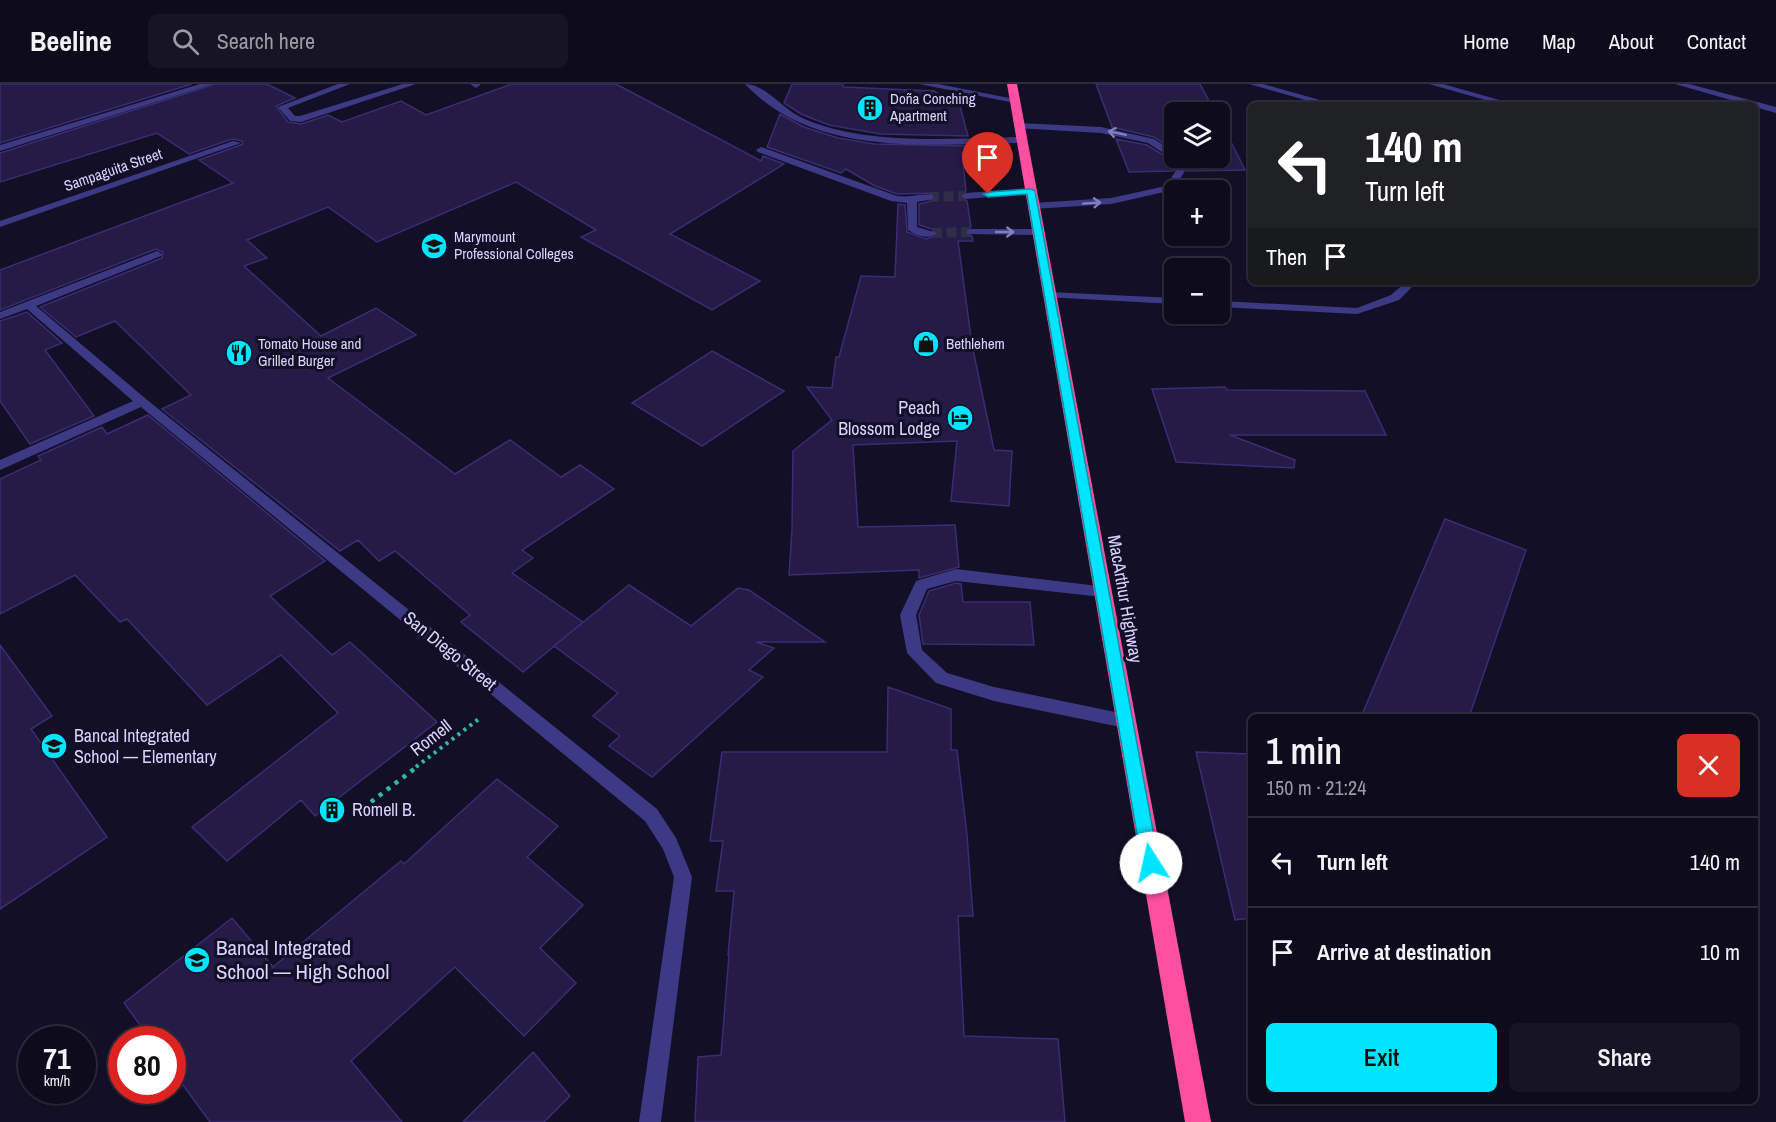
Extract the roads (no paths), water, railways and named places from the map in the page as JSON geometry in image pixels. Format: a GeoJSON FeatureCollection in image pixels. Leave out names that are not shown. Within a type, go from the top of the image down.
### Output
{"type":"FeatureCollection","features":[{"type":"Feature","properties":{"kind":"highway","name":"MacArthur Highway"},"geometry":{"type":"LineString","coordinates":[[1012,84],[1198,1122]]}},
{"type":"Feature","properties":{"kind":"street"},"geometry":{"type":"LineString","coordinates":[[0,148],[209,84]]}},
{"type":"Feature","properties":{"kind":"street"},"geometry":{"type":"LineString","coordinates":[[346,84],[282,107],[293,119],[316,116],[412,84]]}},
{"type":"Feature","properties":{"kind":"street"},"geometry":{"type":"LineString","coordinates":[[749,84],[777,106],[805,122],[849,137],[1022,140]]}},
{"type":"Feature","properties":{"kind":"street"},"geometry":{"type":"LineString","coordinates":[[923,84],[1015,100]]}},
{"type":"Feature","properties":{"kind":"street"},"geometry":{"type":"LineString","coordinates":[[1253,84],[1323,102]]}},
{"type":"Feature","properties":{"kind":"street"},"geometry":{"type":"LineString","coordinates":[[1433,84],[1502,102]]}},
{"type":"Feature","properties":{"kind":"street"},"geometry":{"type":"LineString","coordinates":[[1679,84],[1746,102]]}},
{"type":"Feature","properties":{"kind":"street"},"geometry":{"type":"LineString","coordinates":[[1758,105],[1776,110]]}},
{"type":"Feature","properties":{"kind":"street"},"geometry":{"type":"LineString","coordinates":[[1019,126],[1101,130],[1151,141],[1164,149]]}},
{"type":"Feature","properties":{"kind":"street","name":"Sampaguita Street"},"geometry":{"type":"LineString","coordinates":[[0,224],[236,143]]}},
{"type":"Feature","properties":{"kind":"street"},"geometry":{"type":"LineString","coordinates":[[761,150],[895,199],[912,201],[918,197],[929,197]]}},
{"type":"Feature","properties":{"kind":"street"},"geometry":{"type":"LineString","coordinates":[[1033,207],[1111,201],[1170,188],[1180,171]]}},
{"type":"Feature","properties":{"kind":"street"},"geometry":{"type":"LineString","coordinates":[[966,196],[1031,191]]}},
{"type":"Feature","properties":{"kind":"street"},"geometry":{"type":"LineString","coordinates":[[912,201],[912,228],[920,233],[932,233]]}},
{"type":"Feature","properties":{"kind":"street"},"geometry":{"type":"LineString","coordinates":[[972,232],[1038,232]]}},
{"type":"Feature","properties":{"kind":"street"},"geometry":{"type":"LineString","coordinates":[[0,316],[157,254]]}},
{"type":"Feature","properties":{"kind":"street"},"geometry":{"type":"LineString","coordinates":[[1230,305],[1357,311],[1377,307],[1395,297],[1409,285]]}},
{"type":"Feature","properties":{"kind":"street"},"geometry":{"type":"LineString","coordinates":[[1049,295],[1164,301]]}},
{"type":"Feature","properties":{"kind":"street","name":"San Diego Street"},"geometry":{"type":"LineString","coordinates":[[29,304],[141,402],[651,815],[670,844],[683,877],[650,1122]]}},
{"type":"Feature","properties":{"kind":"street"},"geometry":{"type":"LineString","coordinates":[[0,465],[141,402]]}},
{"type":"Feature","properties":{"kind":"street"},"geometry":{"type":"LineString","coordinates":[[1102,591],[956,575],[921,585],[908,615],[915,653],[942,678],[994,694],[1125,722]]}},
{"type":"Feature","properties":{"kind":"tunnel"},"geometry":{"type":"LineString","coordinates":[[929,197],[966,196]]}},
{"type":"Feature","properties":{"kind":"tunnel"},"geometry":{"type":"LineString","coordinates":[[932,233],[971,232]]}},
{"type":"Feature","properties":{"kind":"place","name":"Doña Conching Apartment"},"geometry":{"type":"Point","coordinates":[870,108]}},
{"type":"Feature","properties":{"kind":"place","name":"Marymount Professional Colleges"},"geometry":{"type":"Point","coordinates":[434,246]}},
{"type":"Feature","properties":{"kind":"place","name":"Bethlehem"},"geometry":{"type":"Point","coordinates":[926,344]}},
{"type":"Feature","properties":{"kind":"place","name":"Tomato House and Grilled Burger"},"geometry":{"type":"Point","coordinates":[239,353]}},
{"type":"Feature","properties":{"kind":"place","name":"Peach Blossom Lodge"},"geometry":{"type":"Point","coordinates":[960,418]}},
{"type":"Feature","properties":{"kind":"place","name":"Bancal Integrated School — Elementary"},"geometry":{"type":"Point","coordinates":[54,746]}},
{"type":"Feature","properties":{"kind":"place","name":"Romell B."},"geometry":{"type":"Point","coordinates":[332,810]}},
{"type":"Feature","properties":{"kind":"place","name":"Bancal Integrated School — High School"},"geometry":{"type":"Point","coordinates":[197,960]}}]}
